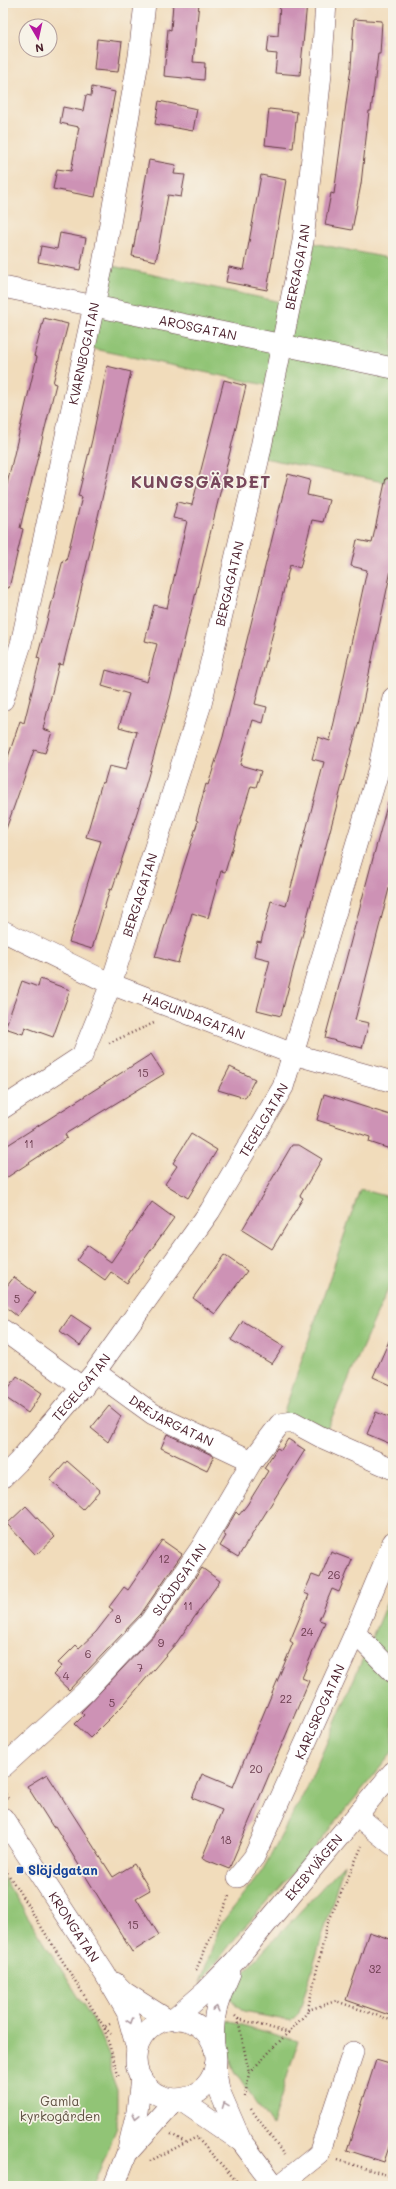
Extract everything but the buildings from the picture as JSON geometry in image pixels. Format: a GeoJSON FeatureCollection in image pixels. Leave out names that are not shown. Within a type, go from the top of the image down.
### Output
{"type":"FeatureCollection","features":[{"type":"Feature","properties":{"kind":"street","name":"KVARNBOGATAN"},"geometry":{"type":"LineString","coordinates":[[3,700],[21,644],[94,305],[121,165],[139,56],[145,3]]}},
{"type":"Feature","properties":{"kind":"street","name":"BERGAGATAN"},"geometry":{"type":"LineString","coordinates":[[82,1056],[111,984],[201,704],[283,344],[303,241],[321,74],[326,3]]}},
{"type":"Feature","properties":{"kind":"street","name":"AROSGATAN"},"geometry":{"type":"LineString","coordinates":[[3,287],[393,368]]}},
{"type":"Feature","properties":{"kind":"street","name":"TEGELGATAN"},"geometry":{"type":"LineString","coordinates":[[3,1477],[18,1462],[89,1380],[210,1211],[283,1087],[378,772],[393,698]]}},
{"type":"Feature","properties":{"kind":"street","name":"HAGUNDAGATAN"},"geometry":{"type":"LineString","coordinates":[[3,931],[111,984],[293,1054],[393,1082]]}},
{"type":"Feature","properties":{"kind":"street"},"geometry":{"type":"LineString","coordinates":[[3,1108],[82,1056]]}},
{"type":"Feature","properties":{"kind":"street","name":"DREJARGATAN"},"geometry":{"type":"LineString","coordinates":[[3,1330],[89,1380],[153,1414],[252,1461]]}},
{"type":"Feature","properties":{"kind":"street","name":"SLÖJDGATAN"},"geometry":{"type":"LineString","coordinates":[[3,1767],[85,1692],[150,1622],[201,1548],[252,1461],[280,1424],[293,1422],[323,1438],[393,1469]]}},
{"type":"Feature","properties":{"kind":"street","name":"KARLSROGATAN"},"geometry":{"type":"LineString","coordinates":[[238,1877],[254,1857],[355,1633],[393,1542]]}},
{"type":"Feature","properties":{"kind":"street"},"geometry":{"type":"LineString","coordinates":[[355,1633],[393,1672]]}},
{"type":"Feature","properties":{"kind":"street","name":"EKEBYVÄGEN"},"geometry":{"type":"LineString","coordinates":[[171,2020],[205,1992],[235,1961],[393,1772]]}},
{"type":"Feature","properties":{"kind":"street"},"geometry":{"type":"LineString","coordinates":[[356,1816],[393,1845]]}},
{"type":"Feature","properties":{"kind":"street","name":"KRONGATAN"},"geometry":{"type":"LineString","coordinates":[[3,1818],[105,1974],[127,2012],[137,2049]]}},
{"type":"Feature","properties":{"kind":"street","name":"EKEBYVÄGEN"},"geometry":{"type":"LineString","coordinates":[[235,1961],[218,2002],[212,2023],[214,2056],[223,2120],[275,2186]]}},
{"type":"Feature","properties":{"kind":"street","name":"KRONGATAN"},"geometry":{"type":"LineString","coordinates":[[105,1974],[124,1992],[171,2020]]}},
{"type":"Feature","properties":{"kind":"street"},"geometry":{"type":"LineString","coordinates":[[127,2153],[177,2099],[197,2093],[209,2080],[214,2056],[206,2034],[200,2028],[183,2020],[171,2020],[152,2027],[144,2035],[137,2049],[137,2068],[141,2078],[151,2090],[159,2095],[177,2099],[223,2120]]}},
{"type":"Feature","properties":{"kind":"street"},"geometry":{"type":"LineString","coordinates":[[279,2186],[319,2154],[353,2052]]}},
{"type":"Feature","properties":{"kind":"street"},"geometry":{"type":"LineString","coordinates":[[114,2186],[127,2153],[136,2112],[141,2078]]}},
{"type":"Feature","properties":{"kind":"path"},"geometry":{"type":"LineString","coordinates":[[82,1056],[180,1010]]}},
{"type":"Feature","properties":{"kind":"path"},"geometry":{"type":"LineString","coordinates":[[147,2162],[197,2137],[223,2120],[245,2097],[249,2073],[290,2033],[308,2010],[327,1925],[359,1850],[376,1832]]}},
{"type":"Feature","properties":{"kind":"path"},"geometry":{"type":"LineString","coordinates":[[3,1866],[104,2027],[121,2085]]}},
{"type":"Feature","properties":{"kind":"path"},"geometry":{"type":"LineString","coordinates":[[308,2010],[336,2001],[393,2021]]}},
{"type":"Feature","properties":{"kind":"path"},"geometry":{"type":"LineString","coordinates":[[238,2019],[290,2033]]}},
{"type":"Feature","properties":{"kind":"path"},"geometry":{"type":"LineString","coordinates":[[245,2097],[248,2102]]}},
{"type":"Feature","properties":{"kind":"path"},"geometry":{"type":"LineString","coordinates":[[250,2107],[297,2173]]}},
{"type":"Feature","properties":{"kind":"path"},"geometry":{"type":"LineString","coordinates":[[197,2137],[241,2186]]}},
{"type":"Feature","properties":{"kind":"path"},"geometry":{"type":"LineString","coordinates":[[319,2154],[391,2177],[393,2167]]}},
{"type":"Feature","properties":{"kind":"green space"},"geometry":{"type":"Polygon","coordinates":[[[303,241],[393,259],[393,484],[259,457],[275,387],[84,347],[103,264],[290,304],[303,241]]]}},
{"type":"Feature","properties":{"kind":"green space"},"geometry":{"type":"Polygon","coordinates":[[[360,1189],[393,1198],[393,1277],[323,1438],[280,1424],[360,1189]]]}},
{"type":"Feature","properties":{"kind":"green space"},"geometry":{"type":"Polygon","coordinates":[[[393,1588],[393,1752],[295,1871],[241,1931],[200,1983],[220,1925],[262,1871],[308,1786],[393,1588]]]}},
{"type":"Feature","properties":{"kind":"green space"},"geometry":{"type":"Polygon","coordinates":[[[344,1864],[299,2013],[291,2021],[243,2012],[230,1998],[245,1971],[344,1864]]]}},
{"type":"Feature","properties":{"kind":"green space","name":"Gamla kyrkogården"},"geometry":{"type":"Polygon","coordinates":[[[3,1877],[93,2020],[110,2058],[110,2071],[117,2090],[117,2127],[93,2186],[3,2186],[3,1877]]]}},
{"type":"Feature","properties":{"kind":"green space"},"geometry":{"type":"Polygon","coordinates":[[[224,2020],[298,2041],[272,2126],[235,2071],[222,2040],[224,2020]]]}},
{"type":"Feature","properties":{"kind":"place","name":"Slöjdgatan"},"geometry":{"type":"Point","coordinates":[20,1870]}},
{"type":"Feature","properties":{"kind":"district","name":"KUNGSGÄRDET"},"geometry":{"type":"Point","coordinates":[201,482]}}]}
